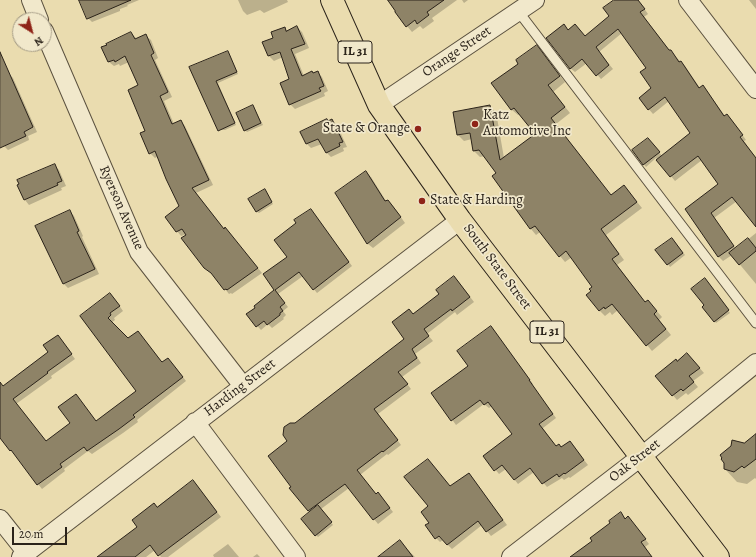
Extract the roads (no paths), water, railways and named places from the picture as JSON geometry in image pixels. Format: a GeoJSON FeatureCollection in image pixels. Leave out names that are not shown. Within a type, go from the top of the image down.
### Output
{"type":"FeatureCollection","features":[{"type":"Feature","properties":{"kind":"main road","name":"South State Street"},"geometry":{"type":"LineString","coordinates":[[332,0],[379,105],[460,220],[718,557]]}},
{"type":"Feature","properties":{"kind":"street"},"geometry":{"type":"LineString","coordinates":[[31,0],[36,12]]}},
{"type":"Feature","properties":{"kind":"street","name":"Orange Street"},"geometry":{"type":"LineString","coordinates":[[379,105],[536,0]]}},
{"type":"Feature","properties":{"kind":"street"},"geometry":{"type":"LineString","coordinates":[[688,0],[756,89]]}},
{"type":"Feature","properties":{"kind":"street","name":"Ryerson Avenue"},"geometry":{"type":"LineString","coordinates":[[52,50],[139,252],[244,386]]}},
{"type":"Feature","properties":{"kind":"street","name":"Harding Street"},"geometry":{"type":"LineString","coordinates":[[24,555],[195,422],[460,220]]}},
{"type":"Feature","properties":{"kind":"street","name":"Oak Street"},"geometry":{"type":"LineString","coordinates":[[511,557],[642,456],[756,363]]}},
{"type":"Feature","properties":{"kind":"street"},"geometry":{"type":"LineString","coordinates":[[195,422],[296,557]]}},
{"type":"Feature","properties":{"kind":"street"},"geometry":{"type":"LineString","coordinates":[[0,519],[24,555]]}},
{"type":"Feature","properties":{"kind":"lane"},"geometry":{"type":"LineString","coordinates":[[518,12],[756,322]]}},
{"type":"Feature","properties":{"kind":"place","name":"Katz Automotive Inc"},"geometry":{"type":"Point","coordinates":[475,124]}},
{"type":"Feature","properties":{"kind":"place","name":"State & Orange"},"geometry":{"type":"Point","coordinates":[418,129]}},
{"type":"Feature","properties":{"kind":"place","name":"State & Harding"},"geometry":{"type":"Point","coordinates":[422,201]}}]}
